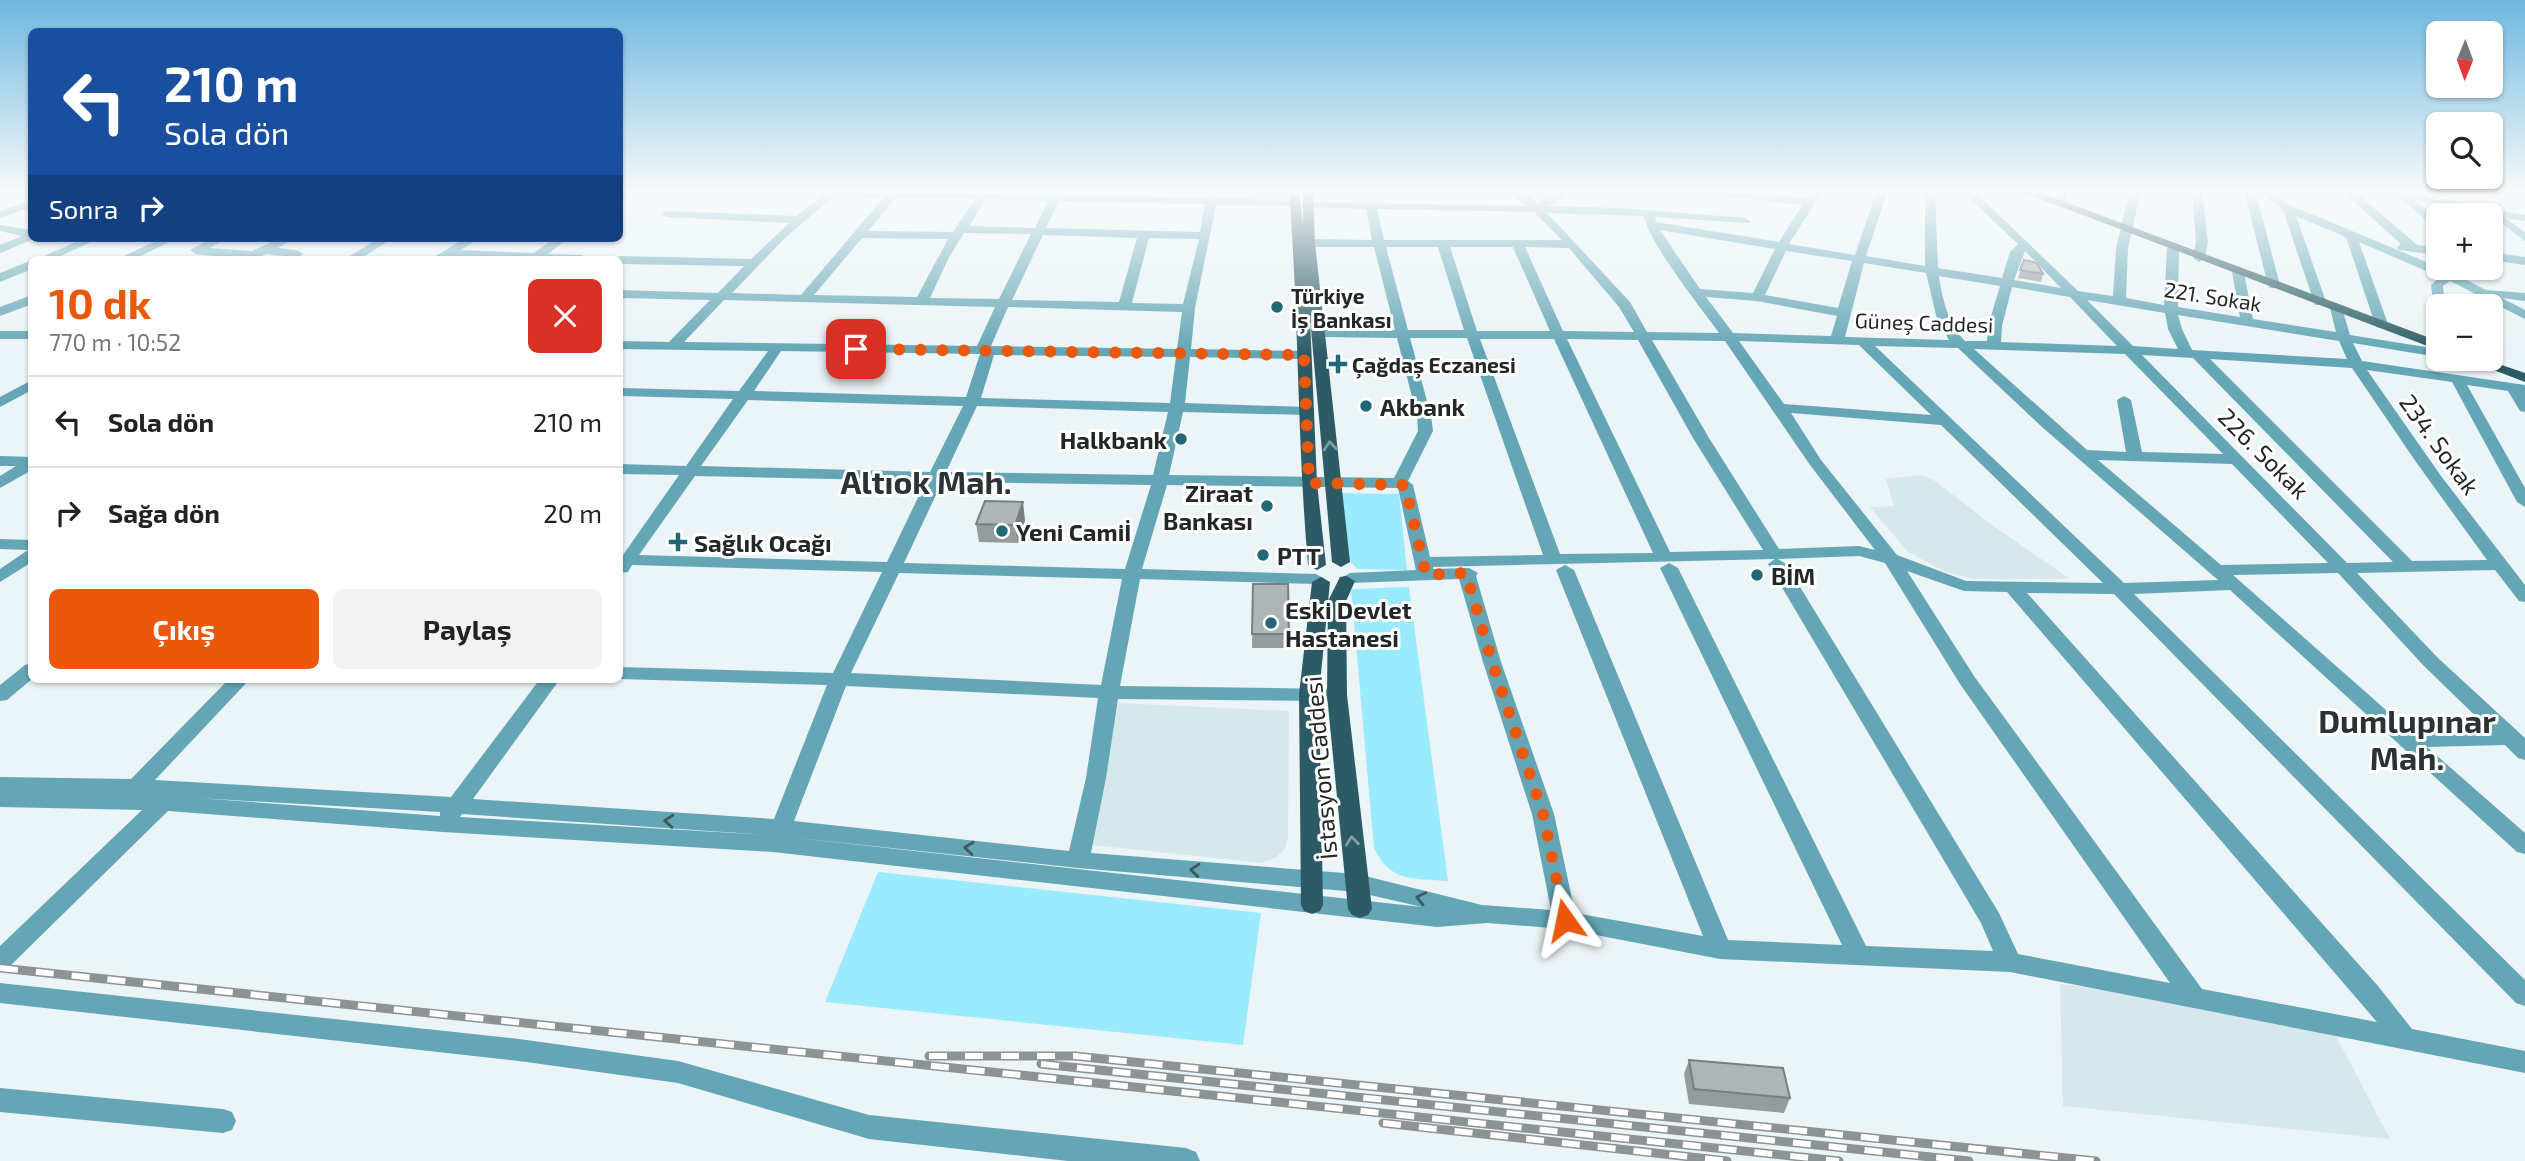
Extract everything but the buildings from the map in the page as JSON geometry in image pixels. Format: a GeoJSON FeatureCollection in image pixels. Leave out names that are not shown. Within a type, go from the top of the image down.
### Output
{"type":"FeatureCollection","features":[{"type":"Feature","properties":{"kind":"main road","name":"İstasyon Caddesi"},"geometry":{"type":"LineString","coordinates":[[1302,244],[1309,483],[1318,575],[1309,694],[1312,905]]}},
{"type":"Feature","properties":{"kind":"main road","name":"İstasyon Caddesi"},"geometry":{"type":"LineString","coordinates":[[1309,244],[1345,574],[1337,601],[1337,695],[1360,909]]}},
{"type":"Feature","properties":{"kind":"main road"},"geometry":{"type":"LineString","coordinates":[[2163,244],[2426,341]]}},
{"type":"Feature","properties":{"kind":"main road"},"geometry":{"type":"LineString","coordinates":[[2495,371],[2521,385]]}},
{"type":"Feature","properties":{"kind":"main road"},"geometry":{"type":"LineString","coordinates":[[1318,575],[1328,561],[1345,574]]}},
{"type":"Feature","properties":{"kind":"street"},"geometry":{"type":"LineString","coordinates":[[51,256],[80,244]]}},
{"type":"Feature","properties":{"kind":"street"},"geometry":{"type":"LineString","coordinates":[[131,256],[158,244]]}},
{"type":"Feature","properties":{"kind":"street"},"geometry":{"type":"LineString","coordinates":[[209,244],[196,251],[255,255],[298,254],[294,256]]}},
{"type":"Feature","properties":{"kind":"street"},"geometry":{"type":"LineString","coordinates":[[255,255],[277,244]]}},
{"type":"Feature","properties":{"kind":"street"},"geometry":{"type":"LineString","coordinates":[[356,256],[376,244]]}},
{"type":"Feature","properties":{"kind":"street"},"geometry":{"type":"LineString","coordinates":[[442,256],[462,244]]}},
{"type":"Feature","properties":{"kind":"street"},"geometry":{"type":"LineString","coordinates":[[538,256],[554,244]]}},
{"type":"Feature","properties":{"kind":"street"},"geometry":{"type":"LineString","coordinates":[[672,346],[773,244]]}},
{"type":"Feature","properties":{"kind":"street"},"geometry":{"type":"LineString","coordinates":[[805,298],[851,244]]}},
{"type":"Feature","properties":{"kind":"street"},"geometry":{"type":"LineString","coordinates":[[922,301],[952,244]]}},
{"type":"Feature","properties":{"kind":"street"},"geometry":{"type":"LineString","coordinates":[[988,351],[983,345],[1030,244]]}},
{"type":"Feature","properties":{"kind":"street"},"geometry":{"type":"LineString","coordinates":[[1124,307],[1141,244]]}},
{"type":"Feature","properties":{"kind":"street"},"geometry":{"type":"LineString","coordinates":[[1078,860],[1096,778],[1109,692],[1132,574],[1160,480],[1177,406],[1189,309],[1203,244]]}},
{"type":"Feature","properties":{"kind":"street"},"geometry":{"type":"LineString","coordinates":[[1379,244],[1424,416],[1425,434],[1414,453],[1412,464],[1398,483]]}},
{"type":"Feature","properties":{"kind":"street"},"geometry":{"type":"LineString","coordinates":[[1443,244],[1470,334],[1525,479],[1685,859],[1720,949]]}},
{"type":"Feature","properties":{"kind":"street"},"geometry":{"type":"LineString","coordinates":[[1518,244],[1666,563],[1860,957]]}},
{"type":"Feature","properties":{"kind":"street"},"geometry":{"type":"LineString","coordinates":[[1572,244],[1625,305],[1735,496],[1776,559],[1991,920],[2010,962]]}},
{"type":"Feature","properties":{"kind":"street"},"geometry":{"type":"LineString","coordinates":[[1666,244],[1696,292],[1780,408],[1815,462],[1891,559],[1968,680],[2193,996]]}},
{"type":"Feature","properties":{"kind":"street","name":"221. Sokak"},"geometry":{"type":"LineString","coordinates":[[1770,244],[2426,351]]}},
{"type":"Feature","properties":{"kind":"street"},"geometry":{"type":"LineString","coordinates":[[1757,297],[1785,244]]}},
{"type":"Feature","properties":{"kind":"street"},"geometry":{"type":"LineString","coordinates":[[1836,340],[1864,244]]}},
{"type":"Feature","properties":{"kind":"street"},"geometry":{"type":"LineString","coordinates":[[1930,244],[1930,272],[1945,323],[1961,344],[2082,455],[2218,570],[2525,846]]}},
{"type":"Feature","properties":{"kind":"street"},"geometry":{"type":"LineString","coordinates":[[1994,345],[1995,326],[2016,252],[2025,244]]}},
{"type":"Feature","properties":{"kind":"street","name":"226. Sokak"},"geometry":{"type":"LineString","coordinates":[[2025,244],[2342,567],[2431,662],[2520,743]]}},
{"type":"Feature","properties":{"kind":"street"},"geometry":{"type":"LineString","coordinates":[[2119,301],[2123,244]]}},
{"type":"Feature","properties":{"kind":"street"},"geometry":{"type":"LineString","coordinates":[[2199,258],[2202,244]]}},
{"type":"Feature","properties":{"kind":"street"},"geometry":{"type":"LineString","coordinates":[[2263,244],[2274,285]]}},
{"type":"Feature","properties":{"kind":"street"},"geometry":{"type":"LineString","coordinates":[[2300,244],[2320,302]]}},
{"type":"Feature","properties":{"kind":"street"},"geometry":{"type":"LineString","coordinates":[[2354,244],[2375,298],[2381,324]]}},
{"type":"Feature","properties":{"kind":"street"},"geometry":{"type":"LineString","coordinates":[[2409,244],[2413,248]]}},
{"type":"Feature","properties":{"kind":"street"},"geometry":{"type":"LineString","coordinates":[[2378,245],[2426,250]]}},
{"type":"Feature","properties":{"kind":"street"},"geometry":{"type":"LineString","coordinates":[[2378,245],[2426,266]]}},
{"type":"Feature","properties":{"kind":"street"},"geometry":{"type":"LineString","coordinates":[[2173,248],[2170,289],[2176,333],[2192,354],[2406,565]]}},
{"type":"Feature","properties":{"kind":"street"},"geometry":{"type":"LineString","coordinates":[[2503,258],[2525,261]]}},
{"type":"Feature","properties":{"kind":"street"},"geometry":{"type":"LineString","coordinates":[[623,260],[755,263]]}},
{"type":"Feature","properties":{"kind":"street"},"geometry":{"type":"LineString","coordinates":[[0,278],[28,266]]}},
{"type":"Feature","properties":{"kind":"street"},"geometry":{"type":"LineString","coordinates":[[2238,272],[2247,321]]}},
{"type":"Feature","properties":{"kind":"street"},"geometry":{"type":"LineString","coordinates":[[2456,280],[2525,315]]}},
{"type":"Feature","properties":{"kind":"street"},"geometry":{"type":"LineString","coordinates":[[1696,292],[1757,297],[1843,313]]}},
{"type":"Feature","properties":{"kind":"street"},"geometry":{"type":"LineString","coordinates":[[2479,292],[2525,297]]}},
{"type":"Feature","properties":{"kind":"street"},"geometry":{"type":"LineString","coordinates":[[623,295],[1189,309]]}},
{"type":"Feature","properties":{"kind":"street"},"geometry":{"type":"LineString","coordinates":[[0,312],[28,301]]}},
{"type":"Feature","properties":{"kind":"street","name":"234. Sokak"},"geometry":{"type":"LineString","coordinates":[[2336,308],[2342,337],[2356,364],[2485,549],[2525,597]]}},
{"type":"Feature","properties":{"kind":"street","name":"Güneş Caddesi"},"geometry":{"type":"LineString","coordinates":[[1320,333],[1729,337],[1994,345],[2356,364],[2457,379],[2521,385]]}},
{"type":"Feature","properties":{"kind":"street"},"geometry":{"type":"LineString","coordinates":[[2,336],[28,335]]}},
{"type":"Feature","properties":{"kind":"street"},"geometry":{"type":"LineString","coordinates":[[1862,341],[2119,589],[2525,996]]}},
{"type":"Feature","properties":{"kind":"street"},"geometry":{"type":"LineString","coordinates":[[623,345],[1304,355]]}},
{"type":"Feature","properties":{"kind":"street"},"geometry":{"type":"LineString","coordinates":[[623,563],[777,348]]}},
{"type":"Feature","properties":{"kind":"street"},"geometry":{"type":"LineString","coordinates":[[778,836],[839,679],[972,402],[988,351]]}},
{"type":"Feature","properties":{"kind":"street"},"geometry":{"type":"LineString","coordinates":[[2457,379],[2525,502]]}},
{"type":"Feature","properties":{"kind":"street"},"geometry":{"type":"LineString","coordinates":[[2521,385],[2525,408]]}},
{"type":"Feature","properties":{"kind":"street"},"geometry":{"type":"LineString","coordinates":[[0,403],[28,386]]}},
{"type":"Feature","properties":{"kind":"street"},"geometry":{"type":"LineString","coordinates":[[623,392],[1306,411]]}},
{"type":"Feature","properties":{"kind":"street"},"geometry":{"type":"LineString","coordinates":[[2124,400],[2135,456]]}},
{"type":"Feature","properties":{"kind":"street"},"geometry":{"type":"LineString","coordinates":[[1780,408],[1947,421]]}},
{"type":"Feature","properties":{"kind":"street"},"geometry":{"type":"LineString","coordinates":[[2082,455],[2235,459]]}},
{"type":"Feature","properties":{"kind":"street"},"geometry":{"type":"LineString","coordinates":[[0,461],[28,463]]}},
{"type":"Feature","properties":{"kind":"street"},"geometry":{"type":"LineString","coordinates":[[0,483],[28,466]]}},
{"type":"Feature","properties":{"kind":"street"},"geometry":{"type":"LineString","coordinates":[[623,469],[936,477],[1398,483],[1405,485],[1423,568]]}},
{"type":"Feature","properties":{"kind":"street"},"geometry":{"type":"LineString","coordinates":[[0,544],[28,545]]}},
{"type":"Feature","properties":{"kind":"street"},"geometry":{"type":"LineString","coordinates":[[0,577],[28,557]]}},
{"type":"Feature","properties":{"kind":"street"},"geometry":{"type":"LineString","coordinates":[[1345,574],[1423,568],[1776,559],[1864,563],[1891,559],[1964,586],[2119,589],[2234,585]]}},
{"type":"Feature","properties":{"kind":"street"},"geometry":{"type":"LineString","coordinates":[[623,564],[1318,575]]}},
{"type":"Feature","properties":{"kind":"street"},"geometry":{"type":"LineString","coordinates":[[1423,568],[1466,573],[1559,565]]}},
{"type":"Feature","properties":{"kind":"street"},"geometry":{"type":"LineString","coordinates":[[2218,570],[2500,565]]}},
{"type":"Feature","properties":{"kind":"street"},"geometry":{"type":"LineString","coordinates":[[1466,573],[1492,662],[1543,814],[1565,920]]}},
{"type":"Feature","properties":{"kind":"street"},"geometry":{"type":"LineString","coordinates":[[2014,589],[2369,993],[2403,1037]]}},
{"type":"Feature","properties":{"kind":"street"},"geometry":{"type":"LineString","coordinates":[[0,695],[28,672]]}},
{"type":"Feature","properties":{"kind":"street"},"geometry":{"type":"LineString","coordinates":[[623,673],[839,679],[1109,692],[1337,695]]}},
{"type":"Feature","properties":{"kind":"street"},"geometry":{"type":"LineString","coordinates":[[130,794],[236,683]]}},
{"type":"Feature","properties":{"kind":"street"},"geometry":{"type":"LineString","coordinates":[[450,816],[547,683]]}},
{"type":"Feature","properties":{"kind":"street"},"geometry":{"type":"LineString","coordinates":[[2408,740],[2520,743]]}},
{"type":"Feature","properties":{"kind":"street"},"geometry":{"type":"LineString","coordinates":[[0,785],[778,836],[1312,879],[1357,883],[1487,914]]}},
{"type":"Feature","properties":{"kind":"street"},"geometry":{"type":"LineString","coordinates":[[0,799],[130,794],[163,803],[450,816]]}},
{"type":"Feature","properties":{"kind":"street"},"geometry":{"type":"LineString","coordinates":[[0,961],[163,803]]}},
{"type":"Feature","properties":{"kind":"street"},"geometry":{"type":"LineString","coordinates":[[778,836],[1312,905],[1437,918],[1487,914],[1565,920],[1720,949],[2010,962],[2525,1062]]}},
{"type":"Feature","properties":{"kind":"street"},"geometry":{"type":"LineString","coordinates":[[0,993],[519,1050],[665,1070],[789,1102],[869,1127],[1186,1161]]}},
{"type":"Feature","properties":{"kind":"street"},"geometry":{"type":"LineString","coordinates":[[0,1100],[223,1121]]}},
{"type":"Feature","properties":{"kind":"shaded area"},"geometry":{"type":"Polygon","coordinates":[[[1921,475],[1935,481],[1996,528],[2070,579],[1972,579],[1946,572],[1908,552],[1870,507],[1894,506],[1886,479],[1921,475]]]}},
{"type":"Feature","properties":{"kind":"shaded area"},"geometry":{"type":"Polygon","coordinates":[[[1339,493],[1399,494],[1407,570],[1357,569],[1347,557],[1339,493]]]}},
{"type":"Feature","properties":{"kind":"shaded area"},"geometry":{"type":"Polygon","coordinates":[[[1409,587],[1448,881],[1414,878],[1395,873],[1380,859],[1374,848],[1351,589],[1409,587]]]}},
{"type":"Feature","properties":{"kind":"shaded area"},"geometry":{"type":"Polygon","coordinates":[[[1118,703],[1289,711],[1288,837],[1285,848],[1277,857],[1261,863],[1093,845],[1118,703]]]}},
{"type":"Feature","properties":{"kind":"shaded area"},"geometry":{"type":"Polygon","coordinates":[[[878,872],[1261,913],[1243,1045],[825,1002],[878,872]]]}},
{"type":"Feature","properties":{"kind":"shaded area"},"geometry":{"type":"Polygon","coordinates":[[[2060,984],[2164,998],[2334,1032],[2390,1139],[2063,1106],[2060,984]]]}},
{"type":"Feature","properties":{"kind":"railway"},"geometry":{"type":"LineString","coordinates":[[0,968],[1839,1161]]}},
{"type":"Feature","properties":{"kind":"railway"},"geometry":{"type":"LineString","coordinates":[[929,1056],[1075,1056],[2096,1161]]}},
{"type":"Feature","properties":{"kind":"railway"},"geometry":{"type":"LineString","coordinates":[[1041,1064],[1969,1161]]}},
{"type":"Feature","properties":{"kind":"railway"},"geometry":{"type":"LineString","coordinates":[[1383,1123],[1727,1161]]}},
{"type":"Feature","properties":{"kind":"place","name":"Türkiye İş Bankası"},"geometry":{"type":"Point","coordinates":[1277,307]}},
{"type":"Feature","properties":{"kind":"place","name":"Çağdaş Eczanesi"},"geometry":{"type":"Point","coordinates":[1338,364]}},
{"type":"Feature","properties":{"kind":"place","name":"Akbank"},"geometry":{"type":"Point","coordinates":[1366,406]}},
{"type":"Feature","properties":{"kind":"place","name":"Halkbank"},"geometry":{"type":"Point","coordinates":[1181,439]}},
{"type":"Feature","properties":{"kind":"place","name":"Ziraat Bankası"},"geometry":{"type":"Point","coordinates":[1267,506]}},
{"type":"Feature","properties":{"kind":"place","name":"Yeni Camiİ"},"geometry":{"type":"Point","coordinates":[1002,531]}},
{"type":"Feature","properties":{"kind":"place","name":"Sağlık Ocağı"},"geometry":{"type":"Point","coordinates":[678,542]}},
{"type":"Feature","properties":{"kind":"place","name":"PTT"},"geometry":{"type":"Point","coordinates":[1263,555]}},
{"type":"Feature","properties":{"kind":"place","name":"BİM"},"geometry":{"type":"Point","coordinates":[1757,575]}},
{"type":"Feature","properties":{"kind":"place","name":"Eski Devlet Hastanesi"},"geometry":{"type":"Point","coordinates":[1271,623]}},
{"type":"Feature","properties":{"kind":"district","name":"Altıok Mah."},"geometry":{"type":"Point","coordinates":[926,481]}},
{"type":"Feature","properties":{"kind":"district","name":"Dumlupınar Mah."},"geometry":{"type":"Point","coordinates":[2407,738]}},
{"type":"Feature","properties":{"kind":"route"},"geometry":{"type":"LineString","coordinates":[[856,349],[1304,355],[1309,483],[1405,485],[1426,575],[1466,573],[1492,662],[1543,814],[1565,920]]}}]}
